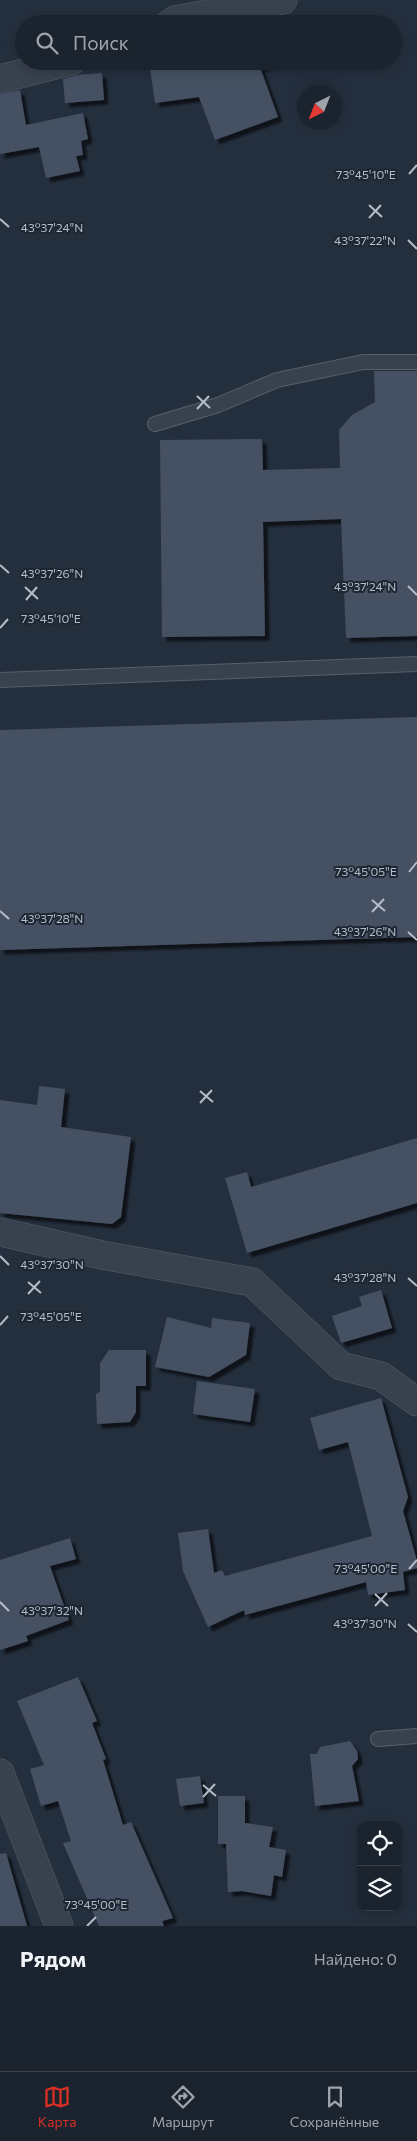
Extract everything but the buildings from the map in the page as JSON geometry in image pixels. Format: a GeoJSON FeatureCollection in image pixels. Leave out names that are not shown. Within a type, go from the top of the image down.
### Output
{"type":"FeatureCollection","features":[{"type":"Feature","properties":{"kind":"street"},"geometry":{"type":"LineString","coordinates":[[172,15],[283,0]]}},
{"type":"Feature","properties":{"kind":"street"},"geometry":{"type":"LineString","coordinates":[[0,79],[36,70]]}},
{"type":"Feature","properties":{"kind":"street"},"geometry":{"type":"LineString","coordinates":[[0,1232],[102,1255],[252,1282],[341,1366],[382,1376],[417,1402]]}},
{"type":"Feature","properties":{"kind":"street"},"geometry":{"type":"LineString","coordinates":[[0,1773],[60,1926]]}},
{"type":"Feature","properties":{"kind":"lane"},"geometry":{"type":"LineString","coordinates":[[155,424],[218,405],[277,380],[363,362],[417,362]]}},
{"type":"Feature","properties":{"kind":"lane"},"geometry":{"type":"LineString","coordinates":[[0,680],[417,664]]}},
{"type":"Feature","properties":{"kind":"lane"},"geometry":{"type":"LineString","coordinates":[[378,1739],[417,1736]]}}]}
